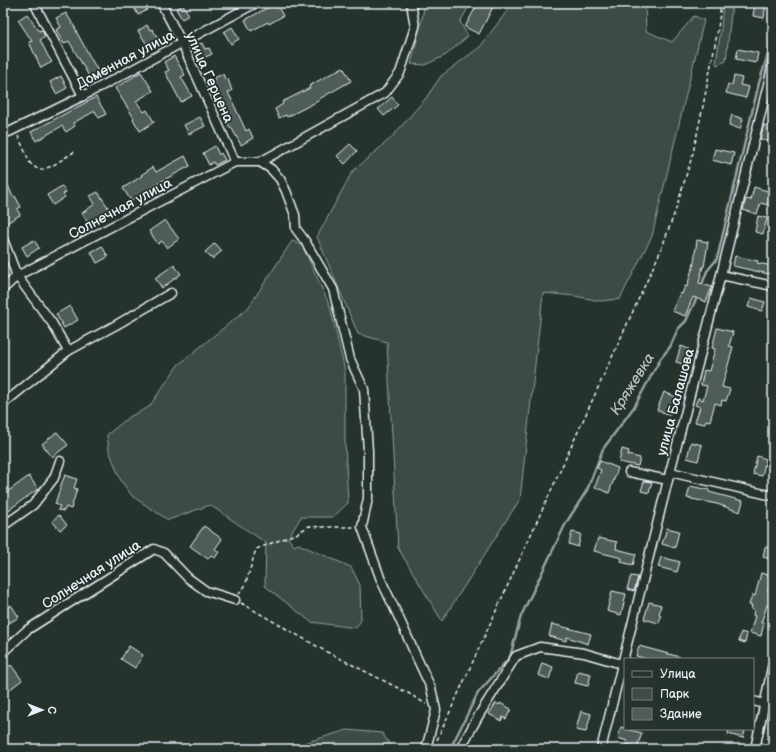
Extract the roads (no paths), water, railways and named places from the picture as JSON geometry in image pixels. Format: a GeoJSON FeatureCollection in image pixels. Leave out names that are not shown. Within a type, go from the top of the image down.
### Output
{"type":"FeatureCollection","features":[{"type":"Feature","properties":{"kind":"street"},"geometry":{"type":"LineString","coordinates":[[34,3],[83,96]]}},
{"type":"Feature","properties":{"kind":"street","name":"улица Герцена"},"geometry":{"type":"LineString","coordinates":[[161,3],[182,43],[234,162]]}},
{"type":"Feature","properties":{"kind":"street","name":"Доменная улица"},"geometry":{"type":"LineString","coordinates":[[3,134],[83,96],[256,3]]}},
{"type":"Feature","properties":{"kind":"street"},"geometry":{"type":"LineString","coordinates":[[234,162],[260,162],[385,93],[400,73],[415,27],[411,3]]}},
{"type":"Feature","properties":{"kind":"street","name":"улица Балашова"},"geometry":{"type":"LineString","coordinates":[[625,658],[669,476],[771,80],[773,62]]}},
{"type":"Feature","properties":{"kind":"street","name":"Солнечная улица"},"geometry":{"type":"LineString","coordinates":[[3,289],[17,276],[234,162]]}},
{"type":"Feature","properties":{"kind":"street"},"geometry":{"type":"LineString","coordinates":[[260,162],[280,179],[286,191],[294,215],[296,229],[305,241],[333,288],[350,359],[364,389],[368,451],[368,498],[362,527],[381,580],[431,688],[436,710],[426,749]]}},
{"type":"Feature","properties":{"kind":"street"},"geometry":{"type":"LineString","coordinates":[[3,239],[17,276],[52,323],[68,350]]}},
{"type":"Feature","properties":{"kind":"street"},"geometry":{"type":"LineString","coordinates":[[721,275],[773,286]]}},
{"type":"Feature","properties":{"kind":"street"},"geometry":{"type":"LineString","coordinates":[[3,404],[68,350],[116,325],[171,293]]}},
{"type":"Feature","properties":{"kind":"street"},"geometry":{"type":"LineString","coordinates":[[3,526],[34,505],[54,478],[60,461]]}},
{"type":"Feature","properties":{"kind":"street"},"geometry":{"type":"LineString","coordinates":[[629,472],[669,476],[773,496]]}},
{"type":"Feature","properties":{"kind":"street","name":"Солнечная улица"},"geometry":{"type":"LineString","coordinates":[[3,652],[27,630],[154,549],[164,553],[188,578],[206,590],[235,600]]}},
{"type":"Feature","properties":{"kind":"street"},"geometry":{"type":"LineString","coordinates":[[460,749],[482,710],[516,656],[540,647],[584,654],[624,664]]}},
{"type":"Feature","properties":{"kind":"street"},"geometry":{"type":"LineString","coordinates":[[755,749],[769,705],[773,663]]}},
{"type":"Feature","properties":{"kind":"street","name":"улица Балашова"},"geometry":{"type":"LineString","coordinates":[[602,749],[624,664]]}},
{"type":"Feature","properties":{"kind":"street"},"geometry":{"type":"LineString","coordinates":[[754,701],[769,705]]}},
{"type":"Feature","properties":{"kind":"waterway","name":"Кряжевка"},"geometry":{"type":"LineString","coordinates":[[701,287],[707,271],[717,259],[759,83],[770,48],[770,19],[773,9]]}},
{"type":"Feature","properties":{"kind":"waterway","name":"Кряжевка"},"geometry":{"type":"LineString","coordinates":[[450,749],[478,693],[510,657],[521,616],[566,523],[587,490],[603,449],[634,407],[661,358],[670,347],[678,329],[686,321],[697,297]]}}]}
